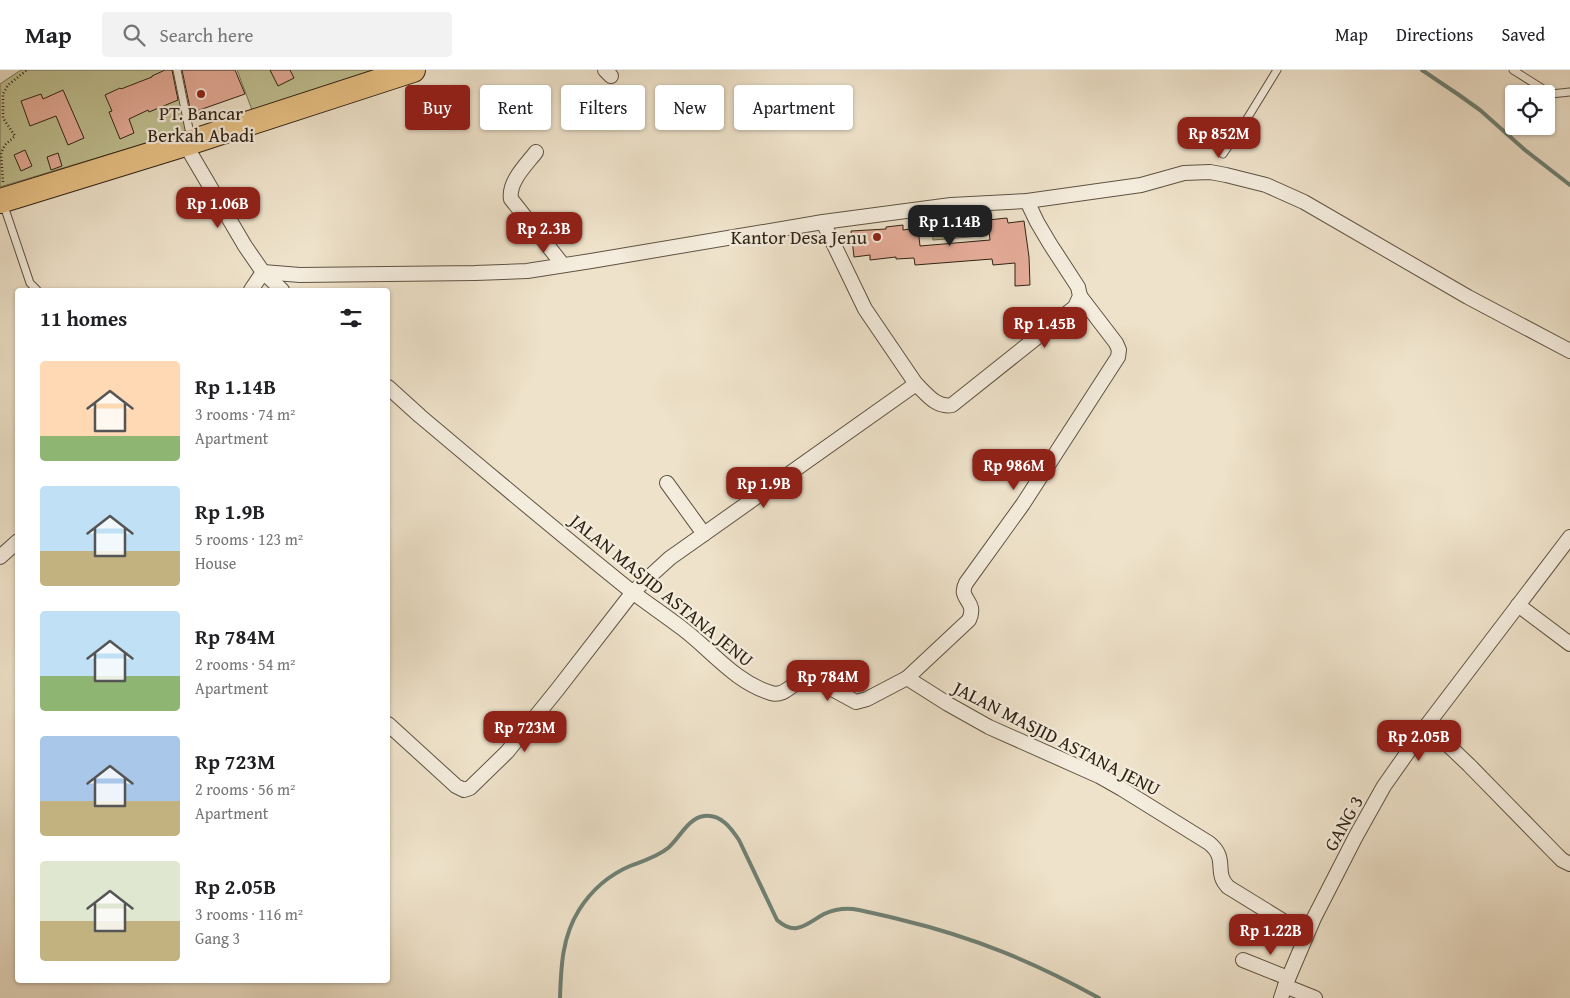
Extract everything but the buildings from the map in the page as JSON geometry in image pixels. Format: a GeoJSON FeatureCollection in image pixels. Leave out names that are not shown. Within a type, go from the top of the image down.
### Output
{"type":"FeatureCollection","features":[{"type":"Feature","properties":{"kind":"highway"},"geometry":{"type":"LineString","coordinates":[[3,200],[188,142],[385,74],[414,70]]}},
{"type":"Feature","properties":{"kind":"street"},"geometry":{"type":"LineString","coordinates":[[188,142],[223,210],[263,272],[280,288]]}},
{"type":"Feature","properties":{"kind":"street"},"geometry":{"type":"LineString","coordinates":[[536,152],[514,182],[510,192],[510,199],[563,265]]}},
{"type":"Feature","properties":{"kind":"street"},"geometry":{"type":"LineString","coordinates":[[263,272],[293,274],[502,273],[563,265],[823,222],[952,205],[1027,201],[1141,185],[1184,173],[1217,173],[1266,185],[1304,202],[1460,292],[1570,351]]}},
{"type":"Feature","properties":{"kind":"street"},"geometry":{"type":"LineString","coordinates":[[907,678],[969,620],[972,608],[964,594],[964,586],[1022,504],[1118,357],[1119,350],[1116,343],[1080,296],[1078,287],[1050,244],[1027,201]]}},
{"type":"Feature","properties":{"kind":"street"},"geometry":{"type":"LineString","coordinates":[[823,222],[865,310],[916,384],[935,403],[945,406],[952,405],[1075,307],[1080,296]]}},
{"type":"Feature","properties":{"kind":"street"},"geometry":{"type":"LineString","coordinates":[[252,288],[263,272]]}},
{"type":"Feature","properties":{"kind":"street"},"geometry":{"type":"LineString","coordinates":[[390,726],[456,786],[464,790],[470,788],[507,752],[633,592],[670,558],[916,384]]}},
{"type":"Feature","properties":{"kind":"street","name":"JALAN MASJID ASTANA JENU"},"geometry":{"type":"LineString","coordinates":[[390,389],[420,416],[633,592],[685,630],[747,683],[774,694],[785,692],[808,677],[820,681],[856,702],[907,678],[974,719],[1099,776],[1209,843],[1219,853],[1221,876],[1228,888],[1306,935]]}},
{"type":"Feature","properties":{"kind":"street"},"geometry":{"type":"LineString","coordinates":[[667,483],[704,534]]}},
{"type":"Feature","properties":{"kind":"street","name":"GANG 3"},"geometry":{"type":"LineString","coordinates":[[1285,987],[1306,935],[1356,836],[1380,795],[1427,725],[1570,537]]}},
{"type":"Feature","properties":{"kind":"street"},"geometry":{"type":"LineString","coordinates":[[0,557],[15,544]]}},
{"type":"Feature","properties":{"kind":"street"},"geometry":{"type":"LineString","coordinates":[[1518,605],[1570,644]]}},
{"type":"Feature","properties":{"kind":"street"},"geometry":{"type":"LineString","coordinates":[[1427,725],[1554,852],[1570,864]]}},
{"type":"Feature","properties":{"kind":"street"},"geometry":{"type":"LineString","coordinates":[[1243,960],[1285,987],[1315,998]]}},
{"type":"Feature","properties":{"kind":"lane"},"geometry":{"type":"LineString","coordinates":[[177,70],[188,142]]}},
{"type":"Feature","properties":{"kind":"lane"},"geometry":{"type":"LineString","coordinates":[[1223,154],[1277,70]]}},
{"type":"Feature","properties":{"kind":"lane"},"geometry":{"type":"LineString","coordinates":[[1513,70],[1526,80],[1551,94],[1570,92]]}},
{"type":"Feature","properties":{"kind":"lane"},"geometry":{"type":"LineString","coordinates":[[3,200],[30,283],[35,288]]}},
{"type":"Feature","properties":{"kind":"path"},"geometry":{"type":"LineString","coordinates":[[3,200],[1,153],[5,145],[15,136],[3,118],[3,94],[8,85],[27,70]]}},
{"type":"Feature","properties":{"kind":"green space"},"geometry":{"type":"Polygon","coordinates":[[[21,70],[178,70],[193,129],[0,187],[0,84],[21,70]]]}},
{"type":"Feature","properties":{"kind":"green space"},"geometry":{"type":"Polygon","coordinates":[[[237,70],[374,70],[252,110],[237,70]]]}},
{"type":"Feature","properties":{"kind":"green space"},"geometry":{"type":"Polygon","coordinates":[[[979,216],[981,236],[933,240],[931,220],[979,216]]]}},
{"type":"Feature","properties":{"kind":"waterway"},"geometry":{"type":"LineString","coordinates":[[1422,70],[1480,110],[1525,150],[1570,185]]}},
{"type":"Feature","properties":{"kind":"waterway"},"geometry":{"type":"LineString","coordinates":[[560,998],[562,964],[569,931],[573,920],[589,896],[615,874],[664,851],[693,821],[704,816],[716,817],[733,831],[777,920],[790,928],[806,925],[834,910],[853,909],[878,914],[954,934],[1003,952],[1051,973],[1099,998]]}},
{"type":"Feature","properties":{"kind":"place","name":"PT. Bancar Berkah Abadi"},"geometry":{"type":"Point","coordinates":[201,94]}},
{"type":"Feature","properties":{"kind":"place","name":"Kantor Desa Jenu"},"geometry":{"type":"Point","coordinates":[877,237]}}]}
